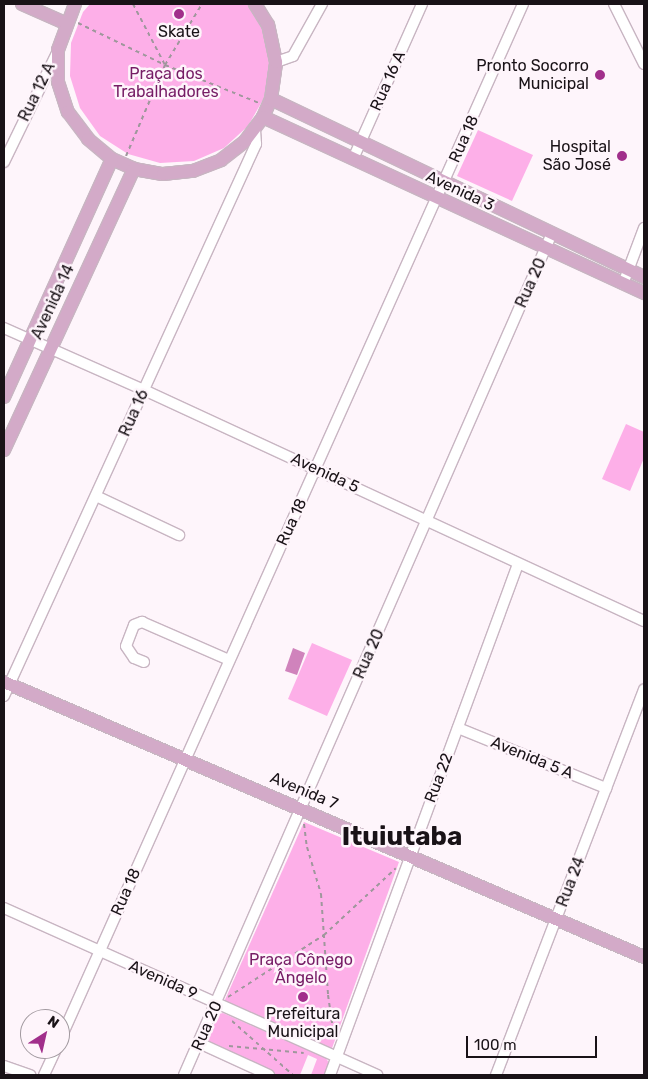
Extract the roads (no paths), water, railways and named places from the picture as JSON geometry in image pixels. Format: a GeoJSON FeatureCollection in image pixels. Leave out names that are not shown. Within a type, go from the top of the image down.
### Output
{"type":"FeatureCollection","features":[{"type":"Feature","properties":{"kind":"main road"},"geometry":{"type":"LineString","coordinates":[[22,4],[68,11],[58,50],[58,82],[68,112],[88,139],[123,164],[164,174],[193,171],[221,160],[245,141],[264,113],[276,62],[268,25],[255,4]]}},
{"type":"Feature","properties":{"kind":"main road","name":"Avenida 3"},"geometry":{"type":"LineString","coordinates":[[264,113],[361,142],[644,277]]}},
{"type":"Feature","properties":{"kind":"main road","name":"Avenida 3"},"geometry":{"type":"LineString","coordinates":[[264,113],[353,159],[644,294]]}},
{"type":"Feature","properties":{"kind":"main road","name":"Avenida 14"},"geometry":{"type":"LineString","coordinates":[[4,397],[29,339],[123,164]]}},
{"type":"Feature","properties":{"kind":"main road","name":"Avenida 14"},"geometry":{"type":"LineString","coordinates":[[4,450],[49,348],[123,164]]}},
{"type":"Feature","properties":{"kind":"main road","name":"Avenida 7"},"geometry":{"type":"LineString","coordinates":[[5,688],[302,808],[644,957]]}},
{"type":"Feature","properties":{"kind":"street"},"geometry":{"type":"LineString","coordinates":[[276,62],[293,56],[322,4]]}},
{"type":"Feature","properties":{"kind":"street","name":"Rua 16 A"},"geometry":{"type":"LineString","coordinates":[[353,159],[422,4]]}},
{"type":"Feature","properties":{"kind":"street","name":"Rua 18"},"geometry":{"type":"LineString","coordinates":[[70,1018],[184,759],[438,198],[523,4]]}},
{"type":"Feature","properties":{"kind":"street"},"geometry":{"type":"LineString","coordinates":[[614,4],[640,43],[644,64]]}},
{"type":"Feature","properties":{"kind":"street","name":"Rua 12 A"},"geometry":{"type":"LineString","coordinates":[[4,162],[58,50]]}},
{"type":"Feature","properties":{"kind":"street","name":"Rua 16"},"geometry":{"type":"LineString","coordinates":[[5,688],[96,496],[256,144],[264,113]]}},
{"type":"Feature","properties":{"kind":"street"},"geometry":{"type":"LineString","coordinates":[[624,284],[644,228]]}},
{"type":"Feature","properties":{"kind":"street","name":"Rua 20"},"geometry":{"type":"LineString","coordinates":[[184,1075],[552,233]]}},
{"type":"Feature","properties":{"kind":"street","name":"Avenida 5"},"geometry":{"type":"LineString","coordinates":[[4,328],[144,390],[644,621]]}},
{"type":"Feature","properties":{"kind":"street"},"geometry":{"type":"LineString","coordinates":[[96,496],[178,534]]}},
{"type":"Feature","properties":{"kind":"street","name":"Rua 22"},"geometry":{"type":"LineString","coordinates":[[330,1075],[518,564]]}},
{"type":"Feature","properties":{"kind":"street"},"geometry":{"type":"LineString","coordinates":[[144,662],[134,658],[126,646],[134,625],[142,622],[229,660]]}},
{"type":"Feature","properties":{"kind":"street","name":"Rua 24"},"geometry":{"type":"LineString","coordinates":[[496,1075],[644,689]]}},
{"type":"Feature","properties":{"kind":"street","name":"Avenida 5 A"},"geometry":{"type":"LineString","coordinates":[[458,728],[606,788]]}},
{"type":"Feature","properties":{"kind":"street","name":"Avenida 9"},"geometry":{"type":"LineString","coordinates":[[4,908],[377,1075]]}},
{"type":"Feature","properties":{"kind":"street"},"geometry":{"type":"LineString","coordinates":[[199,1043],[269,1075]]}},
{"type":"Feature","properties":{"kind":"street"},"geometry":{"type":"LineString","coordinates":[[44,1075],[51,1059]]}},
{"type":"Feature","properties":{"kind":"street"},"geometry":{"type":"LineString","coordinates":[[4,1066],[30,1075]]}},
{"type":"Feature","properties":{"kind":"place","name":"Skate"},"geometry":{"type":"Point","coordinates":[179,14]}},
{"type":"Feature","properties":{"kind":"place","name":"Pronto Socorro Municipal"},"geometry":{"type":"Point","coordinates":[600,75]}},
{"type":"Feature","properties":{"kind":"place","name":"Hospital São José"},"geometry":{"type":"Point","coordinates":[622,156]}},
{"type":"Feature","properties":{"kind":"place","name":"Prefeitura Municipal"},"geometry":{"type":"Point","coordinates":[303,997]}},
{"type":"Feature","properties":{"kind":"district","name":"Ituiutaba"},"geometry":{"type":"Point","coordinates":[402,837]}},
{"type":"Feature","properties":{"kind":"park label","name":"Praça dos Trabalhadores"},"geometry":{"type":"Point","coordinates":[166,83]}},
{"type":"Feature","properties":{"kind":"park label","name":"Praça Cônego Ângelo"},"geometry":{"type":"Point","coordinates":[301,969]}}]}
